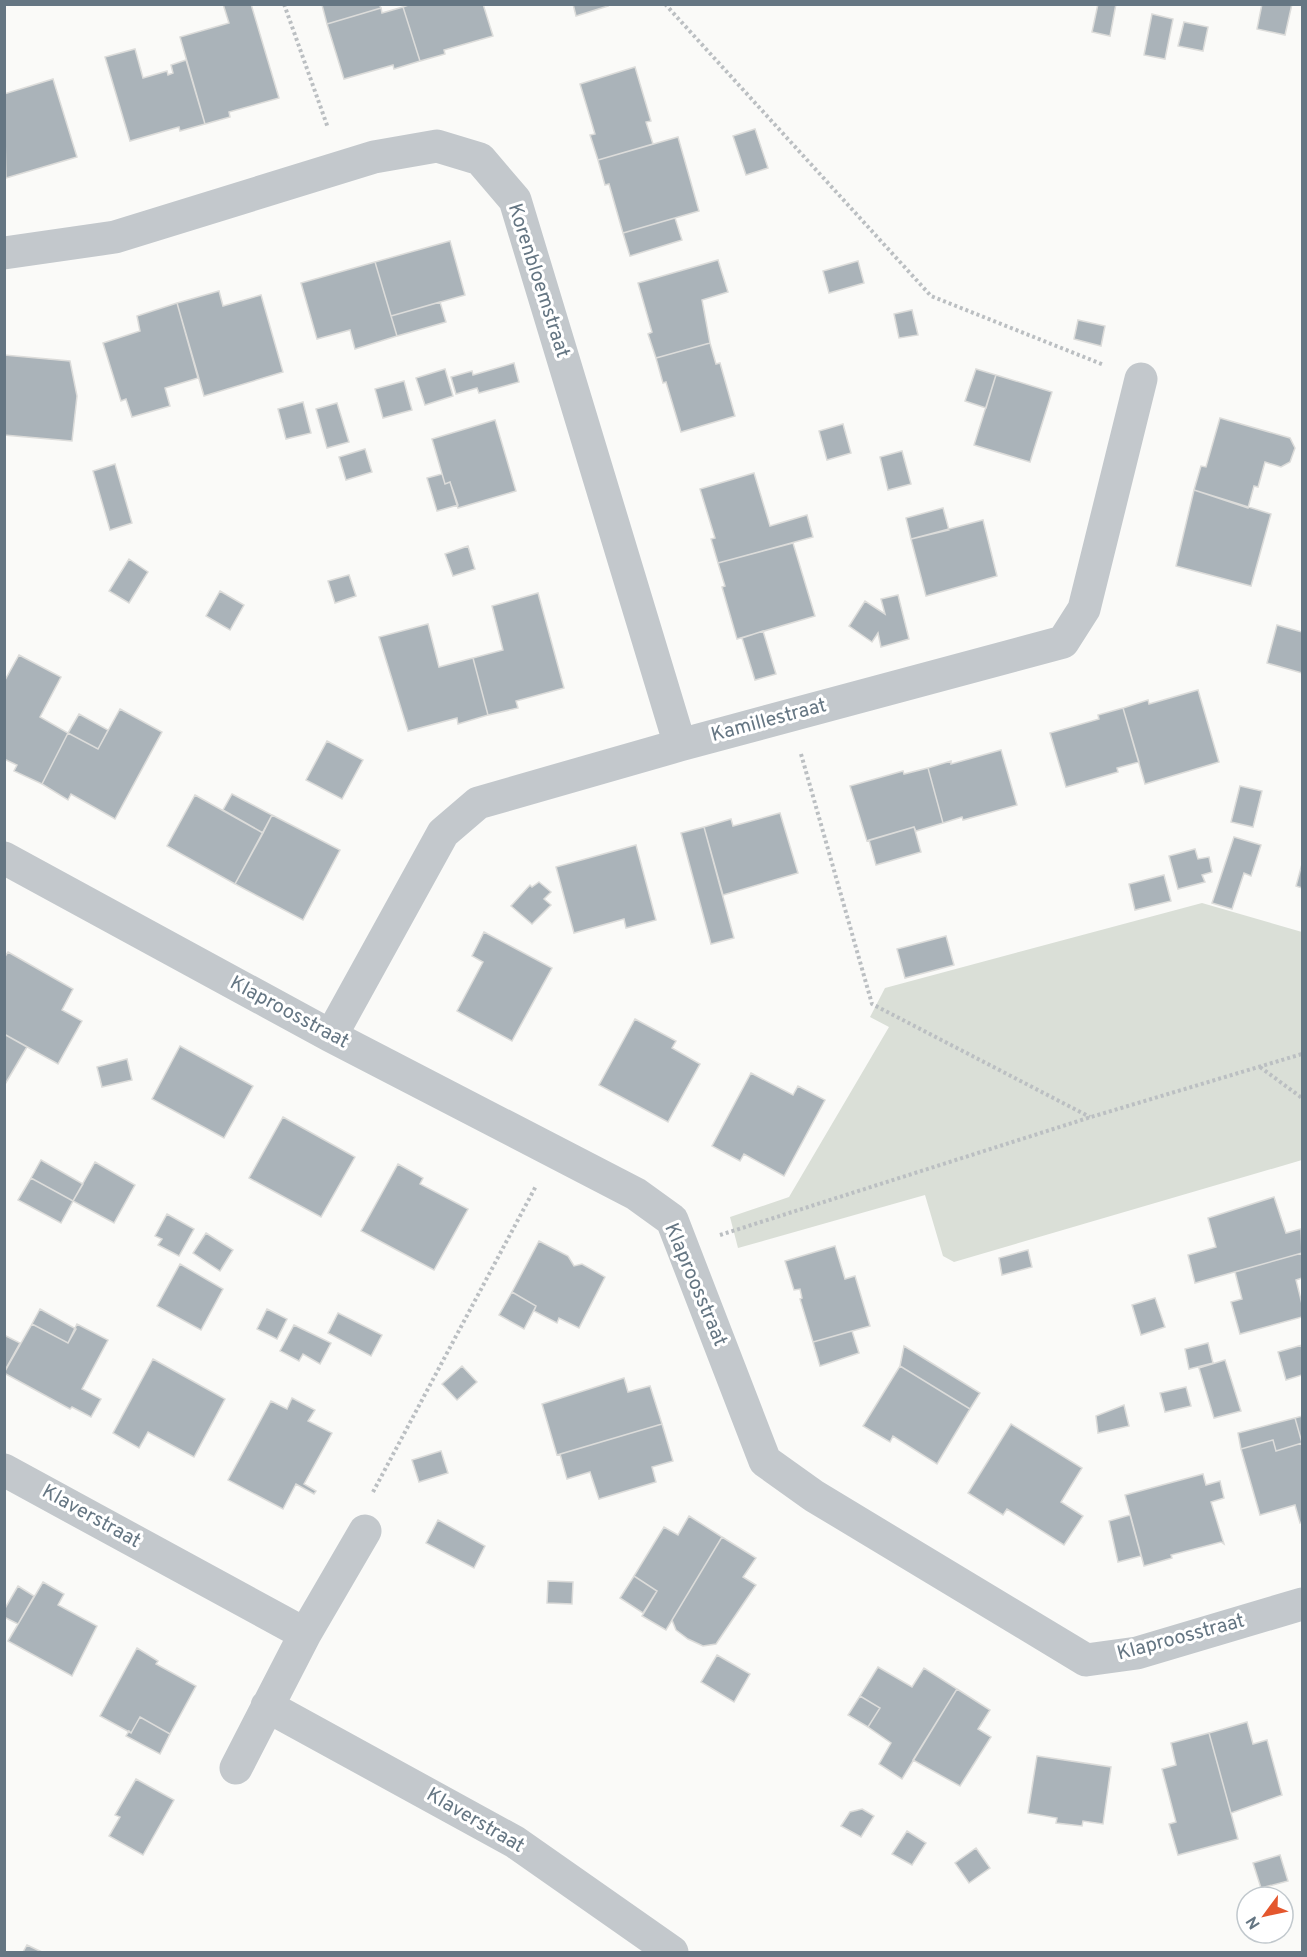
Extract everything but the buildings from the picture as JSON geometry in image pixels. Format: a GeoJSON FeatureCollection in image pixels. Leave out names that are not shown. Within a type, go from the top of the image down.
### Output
{"type":"FeatureCollection","features":[{"type":"Feature","properties":{"kind":"street","name":"Korenbloemstraat"},"geometry":{"type":"LineString","coordinates":[[4,253],[115,237],[374,157],[437,146],[480,159],[515,200],[680,745]]}},
{"type":"Feature","properties":{"kind":"street","name":"Kamillestraat"},"geometry":{"type":"LineString","coordinates":[[332,1036],[443,833],[478,803],[680,745],[1063,642],[1084,609],[1140,379]]}},
{"type":"Feature","properties":{"kind":"street","name":"Klaproosstraat"},"geometry":{"type":"LineString","coordinates":[[4,858],[332,1036],[636,1194],[672,1220],[765,1461],[814,1496],[1086,1660],[1137,1653],[1302,1604]]}},
{"type":"Feature","properties":{"kind":"street","name":"Klaverstraat"},"geometry":{"type":"LineString","coordinates":[[4,1470],[305,1634]]}},
{"type":"Feature","properties":{"kind":"street"},"geometry":{"type":"LineString","coordinates":[[236,1768],[305,1634],[365,1532]]}},
{"type":"Feature","properties":{"kind":"street","name":"Klaverstraat"},"geometry":{"type":"LineString","coordinates":[[267,1706],[515,1842],[672,1953]]}},
{"type":"Feature","properties":{"kind":"path"},"geometry":{"type":"LineString","coordinates":[[284,4],[341,167]]}},
{"type":"Feature","properties":{"kind":"path"},"geometry":{"type":"LineString","coordinates":[[665,4],[931,296],[1140,379]]}},
{"type":"Feature","properties":{"kind":"path"},"geometry":{"type":"LineString","coordinates":[[790,715],[872,1004],[1091,1117]]}},
{"type":"Feature","properties":{"kind":"path"},"geometry":{"type":"LineString","coordinates":[[683,1247],[1091,1117],[1302,1054]]}},
{"type":"Feature","properties":{"kind":"path"},"geometry":{"type":"LineString","coordinates":[[1260,1066],[1302,1098]]}},
{"type":"Feature","properties":{"kind":"path"},"geometry":{"type":"LineString","coordinates":[[365,1532],[369,1499],[554,1151]]}},
{"type":"Feature","properties":{"kind":"shaded area"},"geometry":{"type":"Polygon","coordinates":[[[1202,903],[1302,932],[1302,1160],[954,1262],[943,1256],[925,1195],[738,1248],[730,1217],[789,1197],[889,1027],[870,1017],[885,988],[1202,903]]]}}]}
